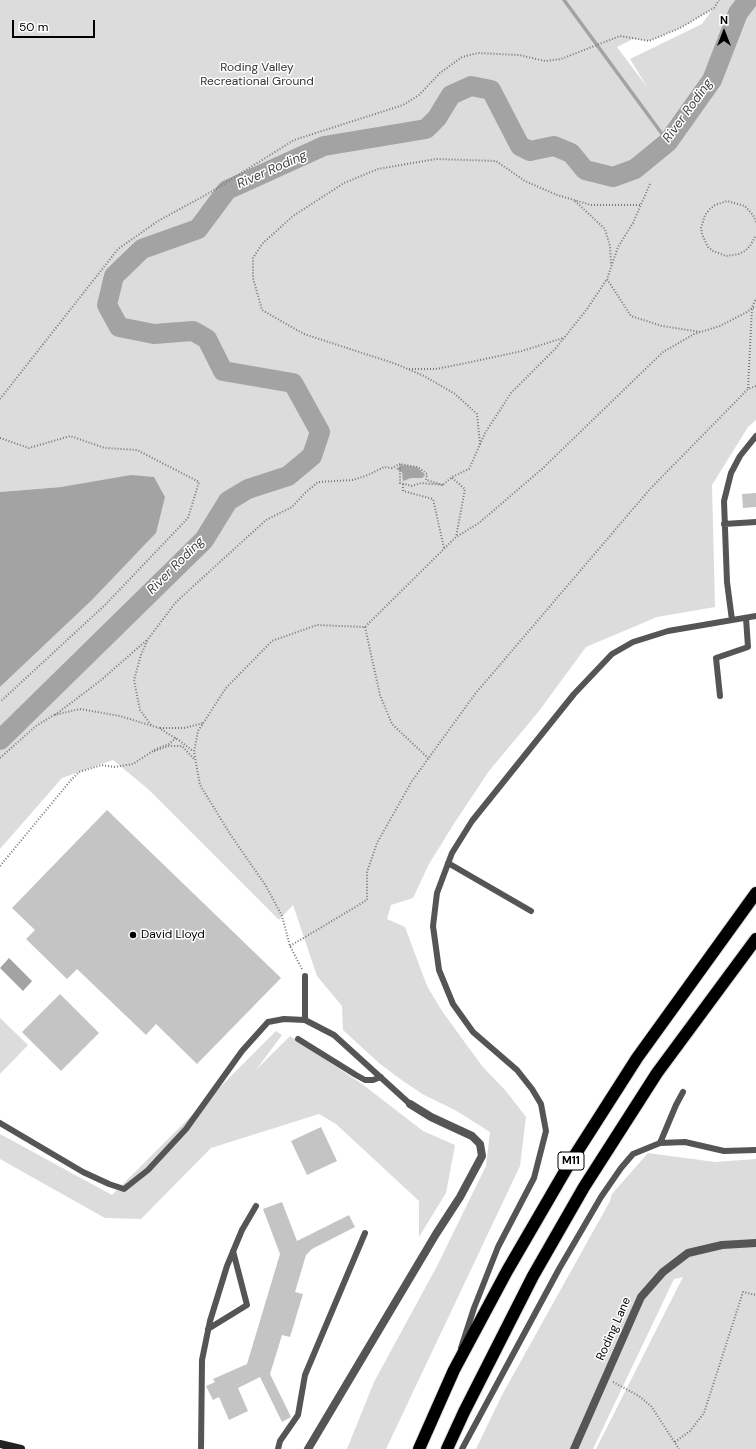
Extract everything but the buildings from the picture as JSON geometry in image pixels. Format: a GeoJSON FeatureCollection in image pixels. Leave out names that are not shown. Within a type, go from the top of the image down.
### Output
{"type":"FeatureCollection","features":[{"type":"Feature","properties":{"kind":"highway","name":"M11"},"geometry":{"type":"LineString","coordinates":[[419,1449],[454,1370],[507,1270],[568,1166],[637,1058],[756,893]]}},
{"type":"Feature","properties":{"kind":"highway","name":"M11"},"geometry":{"type":"LineString","coordinates":[[447,1449],[532,1276],[584,1187],[657,1073],[756,939]]}},
{"type":"Feature","properties":{"kind":"main road"},"geometry":{"type":"LineString","coordinates":[[0,1444],[21,1449]]}},
{"type":"Feature","properties":{"kind":"street"},"geometry":{"type":"LineString","coordinates":[[308,1449],[436,1234],[460,1197],[482,1156],[480,1144],[472,1136],[431,1117],[410,1104]]}},
{"type":"Feature","properties":{"kind":"street","name":"Roding Lane"},"geometry":{"type":"LineString","coordinates":[[574,1449],[641,1297],[663,1272],[688,1253],[722,1245],[756,1243]]}},
{"type":"Feature","properties":{"kind":"lane"},"geometry":{"type":"LineString","coordinates":[[732,620],[727,582],[724,501],[731,473],[740,456],[756,436]]}},
{"type":"Feature","properties":{"kind":"lane"},"geometry":{"type":"LineString","coordinates":[[724,524],[756,522]]}},
{"type":"Feature","properties":{"kind":"lane"},"geometry":{"type":"LineString","coordinates":[[454,1370],[474,1308],[496,1254],[534,1178],[546,1131],[541,1104],[532,1088],[517,1070],[473,1032],[453,1004],[439,970],[433,926],[437,893],[452,853],[472,821],[574,694],[612,654],[633,642],[668,631],[756,616]]}},
{"type":"Feature","properties":{"kind":"lane"},"geometry":{"type":"LineString","coordinates":[[720,696],[716,658],[748,647],[746,618]]}},
{"type":"Feature","properties":{"kind":"lane"},"geometry":{"type":"LineString","coordinates":[[448,863],[531,911]]}},
{"type":"Feature","properties":{"kind":"lane"},"geometry":{"type":"LineString","coordinates":[[305,976],[305,1020]]}},
{"type":"Feature","properties":{"kind":"lane"},"geometry":{"type":"LineString","coordinates":[[0,1122],[83,1172],[124,1189],[148,1170],[186,1129],[242,1051],[268,1022],[284,1019],[305,1020],[334,1035],[410,1104]]}},
{"type":"Feature","properties":{"kind":"lane"},"geometry":{"type":"LineString","coordinates":[[298,1039],[366,1080],[373,1080],[381,1077]]}},
{"type":"Feature","properties":{"kind":"lane"},"geometry":{"type":"LineString","coordinates":[[660,1142],[683,1092]]}},
{"type":"Feature","properties":{"kind":"lane"},"geometry":{"type":"LineString","coordinates":[[462,1449],[555,1276],[601,1197],[621,1168],[633,1154],[660,1142],[684,1142],[724,1151],[756,1150]]}},
{"type":"Feature","properties":{"kind":"lane"},"geometry":{"type":"LineString","coordinates":[[201,1449],[202,1360],[208,1329],[242,1230],[256,1206]]}},
{"type":"Feature","properties":{"kind":"lane"},"geometry":{"type":"LineString","coordinates":[[278,1449],[280,1441],[298,1414],[305,1375],[365,1233]]}},
{"type":"Feature","properties":{"kind":"lane"},"geometry":{"type":"LineString","coordinates":[[208,1329],[247,1305],[234,1251]]}},
{"type":"Feature","properties":{"kind":"path"},"geometry":{"type":"LineString","coordinates":[[0,399],[118,249],[158,221],[211,192],[294,140],[403,105],[419,94],[440,73],[462,57],[478,53],[504,54],[519,55],[545,62],[561,59],[620,36],[649,40],[680,28],[714,8],[720,0]]}},
{"type":"Feature","properties":{"kind":"path"},"geometry":{"type":"LineString","coordinates":[[480,444],[477,414],[455,394],[408,370],[349,348],[304,334],[262,310],[253,278],[253,258],[262,244],[293,216],[344,183],[378,169],[436,158],[496,161],[525,181],[591,206],[640,205]]}},
{"type":"Feature","properties":{"kind":"path"},"geometry":{"type":"LineString","coordinates":[[403,484],[412,486],[421,483],[443,485],[452,478],[469,469],[485,433],[511,393],[564,338],[607,279],[618,247],[633,223],[650,184]]}},
{"type":"Feature","properties":{"kind":"path"},"geometry":{"type":"LineString","coordinates":[[574,200],[605,229],[610,246],[611,267]]}},
{"type":"Feature","properties":{"kind":"path"},"geometry":{"type":"LineString","coordinates":[[756,222],[753,215],[745,206],[728,201],[715,205],[710,209],[705,215],[702,228],[702,234],[708,247],[719,254],[733,256],[739,254],[750,246],[755,241],[756,235]]}},
{"type":"Feature","properties":{"kind":"path"},"geometry":{"type":"LineString","coordinates":[[607,279],[631,316],[662,326],[701,332]]}},
{"type":"Feature","properties":{"kind":"path"},"geometry":{"type":"LineString","coordinates":[[748,389],[752,308],[756,298]]}},
{"type":"Feature","properties":{"kind":"path"},"geometry":{"type":"LineString","coordinates":[[305,976],[290,946],[282,916],[266,886],[230,834],[200,785],[194,752],[198,731],[226,688],[272,641],[317,625],[365,627],[444,548],[456,537],[479,523],[543,468],[664,352],[701,332],[720,326],[756,307]]}},
{"type":"Feature","properties":{"kind":"path"},"geometry":{"type":"LineString","coordinates":[[408,370],[436,369],[471,362],[522,351],[564,338]]}},
{"type":"Feature","properties":{"kind":"path"},"geometry":{"type":"LineString","coordinates":[[290,946],[367,900],[367,872],[377,843],[412,781],[475,694],[650,489],[748,389],[756,386]]}},
{"type":"Feature","properties":{"kind":"path"},"geometry":{"type":"LineString","coordinates":[[0,438],[29,448],[70,436],[105,448],[137,450],[199,482],[188,518],[106,604],[0,702]]}},
{"type":"Feature","properties":{"kind":"path"},"geometry":{"type":"LineString","coordinates":[[400,464],[400,483],[403,484],[403,491],[433,499],[444,548]]}},
{"type":"Feature","properties":{"kind":"path"},"geometry":{"type":"LineString","coordinates":[[0,758],[36,726],[54,715],[100,681],[148,639],[176,602],[209,571],[251,536],[266,520],[292,507],[318,482],[353,480],[368,476],[384,468],[392,468],[400,464],[418,467],[426,474],[426,480],[443,485]]}},
{"type":"Feature","properties":{"kind":"path"},"geometry":{"type":"LineString","coordinates":[[452,478],[465,489],[456,537]]}},
{"type":"Feature","properties":{"kind":"path"},"geometry":{"type":"LineString","coordinates":[[365,627],[380,695],[392,724],[428,758]]}},
{"type":"Feature","properties":{"kind":"path"},"geometry":{"type":"LineString","coordinates":[[148,639],[141,654],[134,680],[140,710],[151,725]]}},
{"type":"Feature","properties":{"kind":"path"},"geometry":{"type":"LineString","coordinates":[[54,715],[80,709],[120,716],[158,728],[176,738],[194,752]]}},
{"type":"Feature","properties":{"kind":"path"},"geometry":{"type":"LineString","coordinates":[[158,728],[184,728],[203,723]]}},
{"type":"Feature","properties":{"kind":"path"},"geometry":{"type":"LineString","coordinates":[[0,866],[79,772],[102,765],[114,767],[132,764],[152,751],[169,744],[176,738]]}},
{"type":"Feature","properties":{"kind":"path"},"geometry":{"type":"LineString","coordinates":[[152,751],[169,746],[182,746],[195,760]]}},
{"type":"Feature","properties":{"kind":"path"},"geometry":{"type":"LineString","coordinates":[[675,1442],[690,1431],[704,1413],[743,1292],[756,1295]]}},
{"type":"Feature","properties":{"kind":"path"},"geometry":{"type":"LineString","coordinates":[[605,1378],[639,1396],[651,1406],[679,1449]]}},
{"type":"Feature","properties":{"kind":"green space","name":"Roding Valley Recreational Ground"},"geometry":{"type":"Polygon","coordinates":[[[0,0],[756,0],[756,420],[748,427],[712,485],[715,607],[657,617],[586,647],[539,711],[489,771],[429,864],[413,898],[391,905],[387,919],[405,927],[427,986],[442,1011],[482,1066],[506,1091],[526,1117],[520,1166],[386,1449],[347,1449],[374,1382],[437,1266],[486,1166],[490,1132],[455,1110],[424,1095],[403,1081],[380,1064],[343,1030],[342,1006],[317,976],[293,905],[279,920],[148,789],[113,760],[62,778],[0,849],[0,687],[92,600],[156,533],[61,487],[0,492],[0,0]],[[713,9],[680,28],[649,41],[633,39],[617,47],[647,87],[630,59],[702,24],[713,9]]]}},
{"type":"Feature","properties":{"kind":"green space"},"geometry":{"type":"Polygon","coordinates":[[[0,1018],[28,1045],[0,1074],[0,1018]]]}},
{"type":"Feature","properties":{"kind":"green space"},"geometry":{"type":"Polygon","coordinates":[[[276,1031],[282,1035],[256,1070],[290,1036],[362,1084],[423,1131],[455,1145],[446,1193],[419,1237],[419,1201],[336,1124],[319,1114],[211,1148],[141,1219],[105,1218],[0,1159],[0,1134],[112,1195],[276,1031]]]}},
{"type":"Feature","properties":{"kind":"green space"},"geometry":{"type":"Polygon","coordinates":[[[648,1153],[715,1162],[756,1159],[756,1449],[596,1449],[683,1277],[674,1279],[593,1449],[476,1449],[502,1395],[610,1201],[612,1194],[648,1153]]]}},
{"type":"Feature","properties":{"kind":"shaded area"},"geometry":{"type":"Polygon","coordinates":[[[402,465],[417,467],[425,475],[422,478],[411,478],[403,481],[402,472],[396,469],[402,465]]]}},
{"type":"Feature","properties":{"kind":"shaded area"},"geometry":{"type":"Polygon","coordinates":[[[131,475],[154,477],[165,497],[156,533],[92,600],[0,687],[0,492],[61,487],[131,475]]]}},
{"type":"Feature","properties":{"kind":"shaded area"},"geometry":{"type":"Polygon","coordinates":[[[9,958],[32,981],[23,991],[0,968],[9,958]]]}},
{"type":"Feature","properties":{"kind":"waterway"},"geometry":{"type":"LineString","coordinates":[[564,0],[668,142]]}},
{"type":"Feature","properties":{"kind":"waterway","name":"River Roding"},"geometry":{"type":"LineString","coordinates":[[0,740],[204,540],[228,501],[248,489],[288,476],[312,456],[320,432],[293,383],[223,371],[207,339],[193,331],[154,334],[119,327],[107,305],[114,276],[142,249],[198,229],[227,190],[324,146],[426,129],[437,118],[451,95],[471,86],[491,90],[520,146],[530,151],[554,146],[571,153],[585,170],[613,177],[635,169],[668,142],[712,80],[738,13],[748,0]]}},
{"type":"Feature","properties":{"kind":"place","name":"David Lloyd"},"geometry":{"type":"Point","coordinates":[133,935]}}]}
